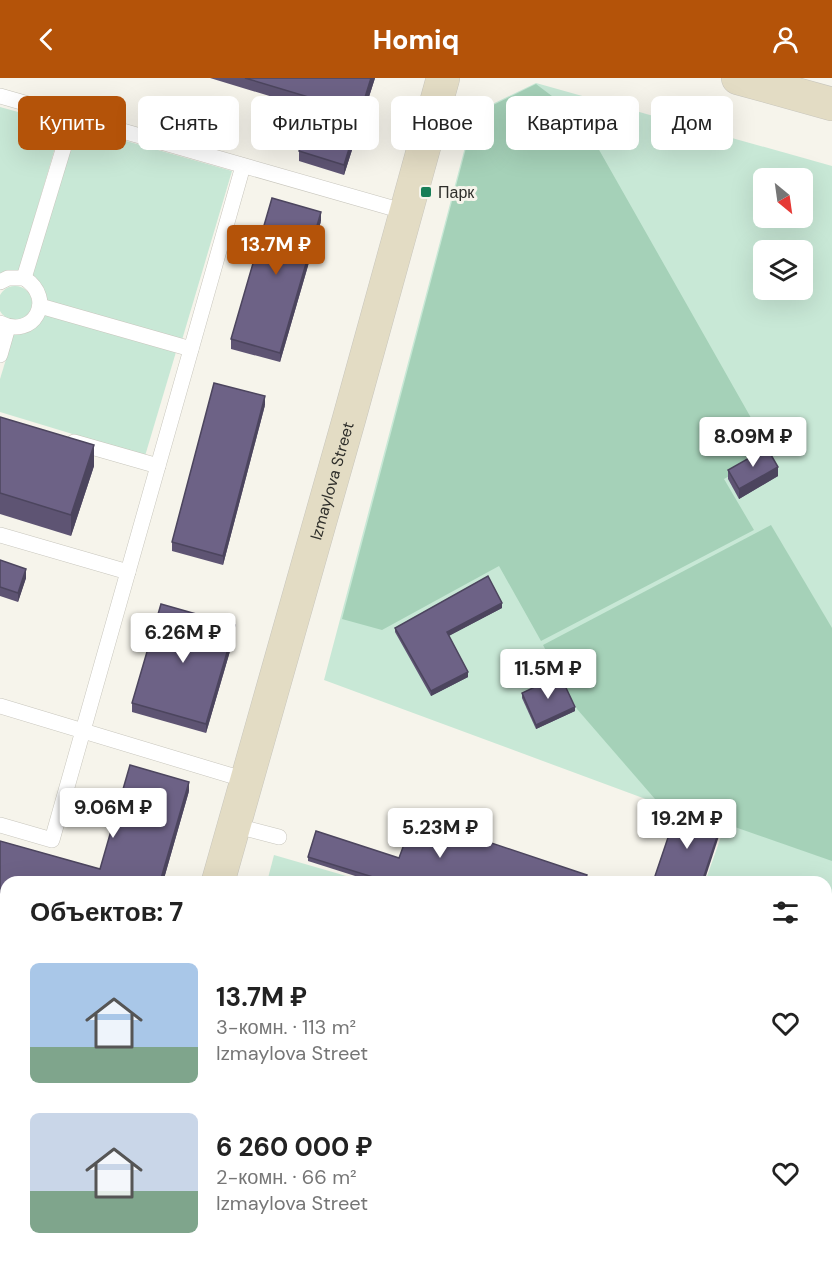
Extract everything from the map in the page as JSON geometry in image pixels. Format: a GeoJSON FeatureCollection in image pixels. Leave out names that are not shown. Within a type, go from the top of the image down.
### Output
{"type":"FeatureCollection","features":[{"type":"Feature","properties":{"kind":"street","name":"Izmaylova Street"},"geometry":{"type":"LineString","coordinates":[[220,876],[442,78]]}},
{"type":"Feature","properties":{"kind":"street"},"geometry":{"type":"LineString","coordinates":[[738,78],[832,104]]}},
{"type":"Feature","properties":{"kind":"lane"},"geometry":{"type":"LineString","coordinates":[[0,96],[18,101]]}},
{"type":"Feature","properties":{"kind":"lane"},"geometry":{"type":"LineString","coordinates":[[126,132],[406,212]]}},
{"type":"Feature","properties":{"kind":"lane"},"geometry":{"type":"LineString","coordinates":[[24,278],[63,150]]}},
{"type":"Feature","properties":{"kind":"lane"},"geometry":{"type":"LineString","coordinates":[[0,825],[52,840],[243,166]]}},
{"type":"Feature","properties":{"kind":"lane"},"geometry":{"type":"LineString","coordinates":[[0,282],[8,278],[24,278],[37,289],[40,297],[38,314],[32,321],[17,328],[4,325],[0,355]]}},
{"type":"Feature","properties":{"kind":"lane"},"geometry":{"type":"LineString","coordinates":[[40,306],[191,349]]}},
{"type":"Feature","properties":{"kind":"lane"},"geometry":{"type":"LineString","coordinates":[[56,436],[158,466]]}},
{"type":"Feature","properties":{"kind":"lane"},"geometry":{"type":"LineString","coordinates":[[0,535],[128,572]]}},
{"type":"Feature","properties":{"kind":"lane"},"geometry":{"type":"LineString","coordinates":[[0,706],[246,780]]}},
{"type":"Feature","properties":{"kind":"lane"},"geometry":{"type":"LineString","coordinates":[[233,825],[279,837]]}},
{"type":"Feature","properties":{"kind":"green space"},"geometry":{"type":"Polygon","coordinates":[[[536,83],[582,96],[509,96],[536,83]]]}},
{"type":"Feature","properties":{"kind":"green space"},"geometry":{"type":"Polygon","coordinates":[[[536,84],[552,96],[512,96],[536,84]]]}},
{"type":"Feature","properties":{"kind":"green space"},"geometry":{"type":"Polygon","coordinates":[[[506,98],[506,150],[639,150],[639,112],[651,115],[651,150],[733,150],[733,138],[832,166],[832,876],[707,876],[724,828],[324,680],[464,150],[494,150],[494,103],[506,98]]]}},
{"type":"Feature","properties":{"kind":"green space"},"geometry":{"type":"Polygon","coordinates":[[[506,99],[506,150],[599,150],[771,453],[724,479],[754,530],[541,641],[499,566],[382,630],[342,619],[466,150],[494,150],[494,105],[506,99]]]}},
{"type":"Feature","properties":{"kind":"green space"},"geometry":{"type":"Polygon","coordinates":[[[0,107],[18,112],[18,150],[54,150],[19,270],[7,270],[0,274],[0,107]]]}},
{"type":"Feature","properties":{"kind":"green space"},"geometry":{"type":"Polygon","coordinates":[[[126,141],[138,144],[138,150],[158,150],[232,171],[182,340],[46,301],[30,277],[70,150],[126,150],[126,141]]]}},
{"type":"Feature","properties":{"kind":"green space"},"geometry":{"type":"Polygon","coordinates":[[[8,287],[22,287],[31,296],[31,310],[22,319],[8,319],[-1,310],[-1,296],[8,287]]]}},
{"type":"Feature","properties":{"kind":"green space"},"geometry":{"type":"Polygon","coordinates":[[[43,313],[176,352],[145,456],[0,412],[0,379],[14,333],[43,313]]]}},
{"type":"Feature","properties":{"kind":"green space"},"geometry":{"type":"Polygon","coordinates":[[[771,525],[832,628],[832,861],[655,799],[577,709],[543,645],[771,525]]]}},
{"type":"Feature","properties":{"kind":"green space"},"geometry":{"type":"Polygon","coordinates":[[[274,855],[346,876],[269,876],[274,855]]]}},
{"type":"Feature","properties":{"kind":"building"},"geometry":{"type":"Polygon","coordinates":[[[245,78],[371,78],[365,96],[305,96],[245,78]]]}},
{"type":"Feature","properties":{"kind":"building"},"geometry":{"type":"Polygon","coordinates":[[[299,150],[349,150],[344,165],[299,150]]]}},
{"type":"Feature","properties":{"kind":"building"},"geometry":{"type":"Polygon","coordinates":[[[272,198],[321,212],[280,353],[231,339],[272,198]]]}},
{"type":"Feature","properties":{"kind":"building"},"geometry":{"type":"Polygon","coordinates":[[[214,383],[265,396],[223,556],[172,542],[214,383]]]}},
{"type":"Feature","properties":{"kind":"building"},"geometry":{"type":"Polygon","coordinates":[[[0,417],[94,445],[71,515],[0,493],[0,417]]]}},
{"type":"Feature","properties":{"kind":"building"},"geometry":{"type":"Polygon","coordinates":[[[767,448],[778,467],[739,489],[728,470],[767,448]]]}},
{"type":"Feature","properties":{"kind":"building"},"geometry":{"type":"Polygon","coordinates":[[[0,560],[26,569],[18,593],[0,587],[0,560]]]}},
{"type":"Feature","properties":{"kind":"building"},"geometry":{"type":"Polygon","coordinates":[[[488,576],[502,603],[447,632],[468,672],[431,691],[395,628],[488,576]]]}},
{"type":"Feature","properties":{"kind":"building"},"geometry":{"type":"Polygon","coordinates":[[[161,604],[235,625],[206,724],[132,703],[161,604]]]}},
{"type":"Feature","properties":{"kind":"building"},"geometry":{"type":"Polygon","coordinates":[[[560,675],[575,707],[536,725],[522,693],[560,675]]]}},
{"type":"Feature","properties":{"kind":"building"},"geometry":{"type":"Polygon","coordinates":[[[130,765],[189,782],[162,876],[0,876],[0,841],[100,869],[130,765]]]}},
{"type":"Feature","properties":{"kind":"building"},"geometry":{"type":"Polygon","coordinates":[[[677,811],[721,825],[704,876],[655,876],[677,811]]]}},
{"type":"Feature","properties":{"kind":"building"},"geometry":{"type":"Polygon","coordinates":[[[414,817],[587,875],[370,876],[308,857],[316,831],[399,858],[414,817]]]}},
{"type":"Feature","properties":{"kind":"place","name":"Парк"},"geometry":{"type":"Point","coordinates":[426,192]}}]}
